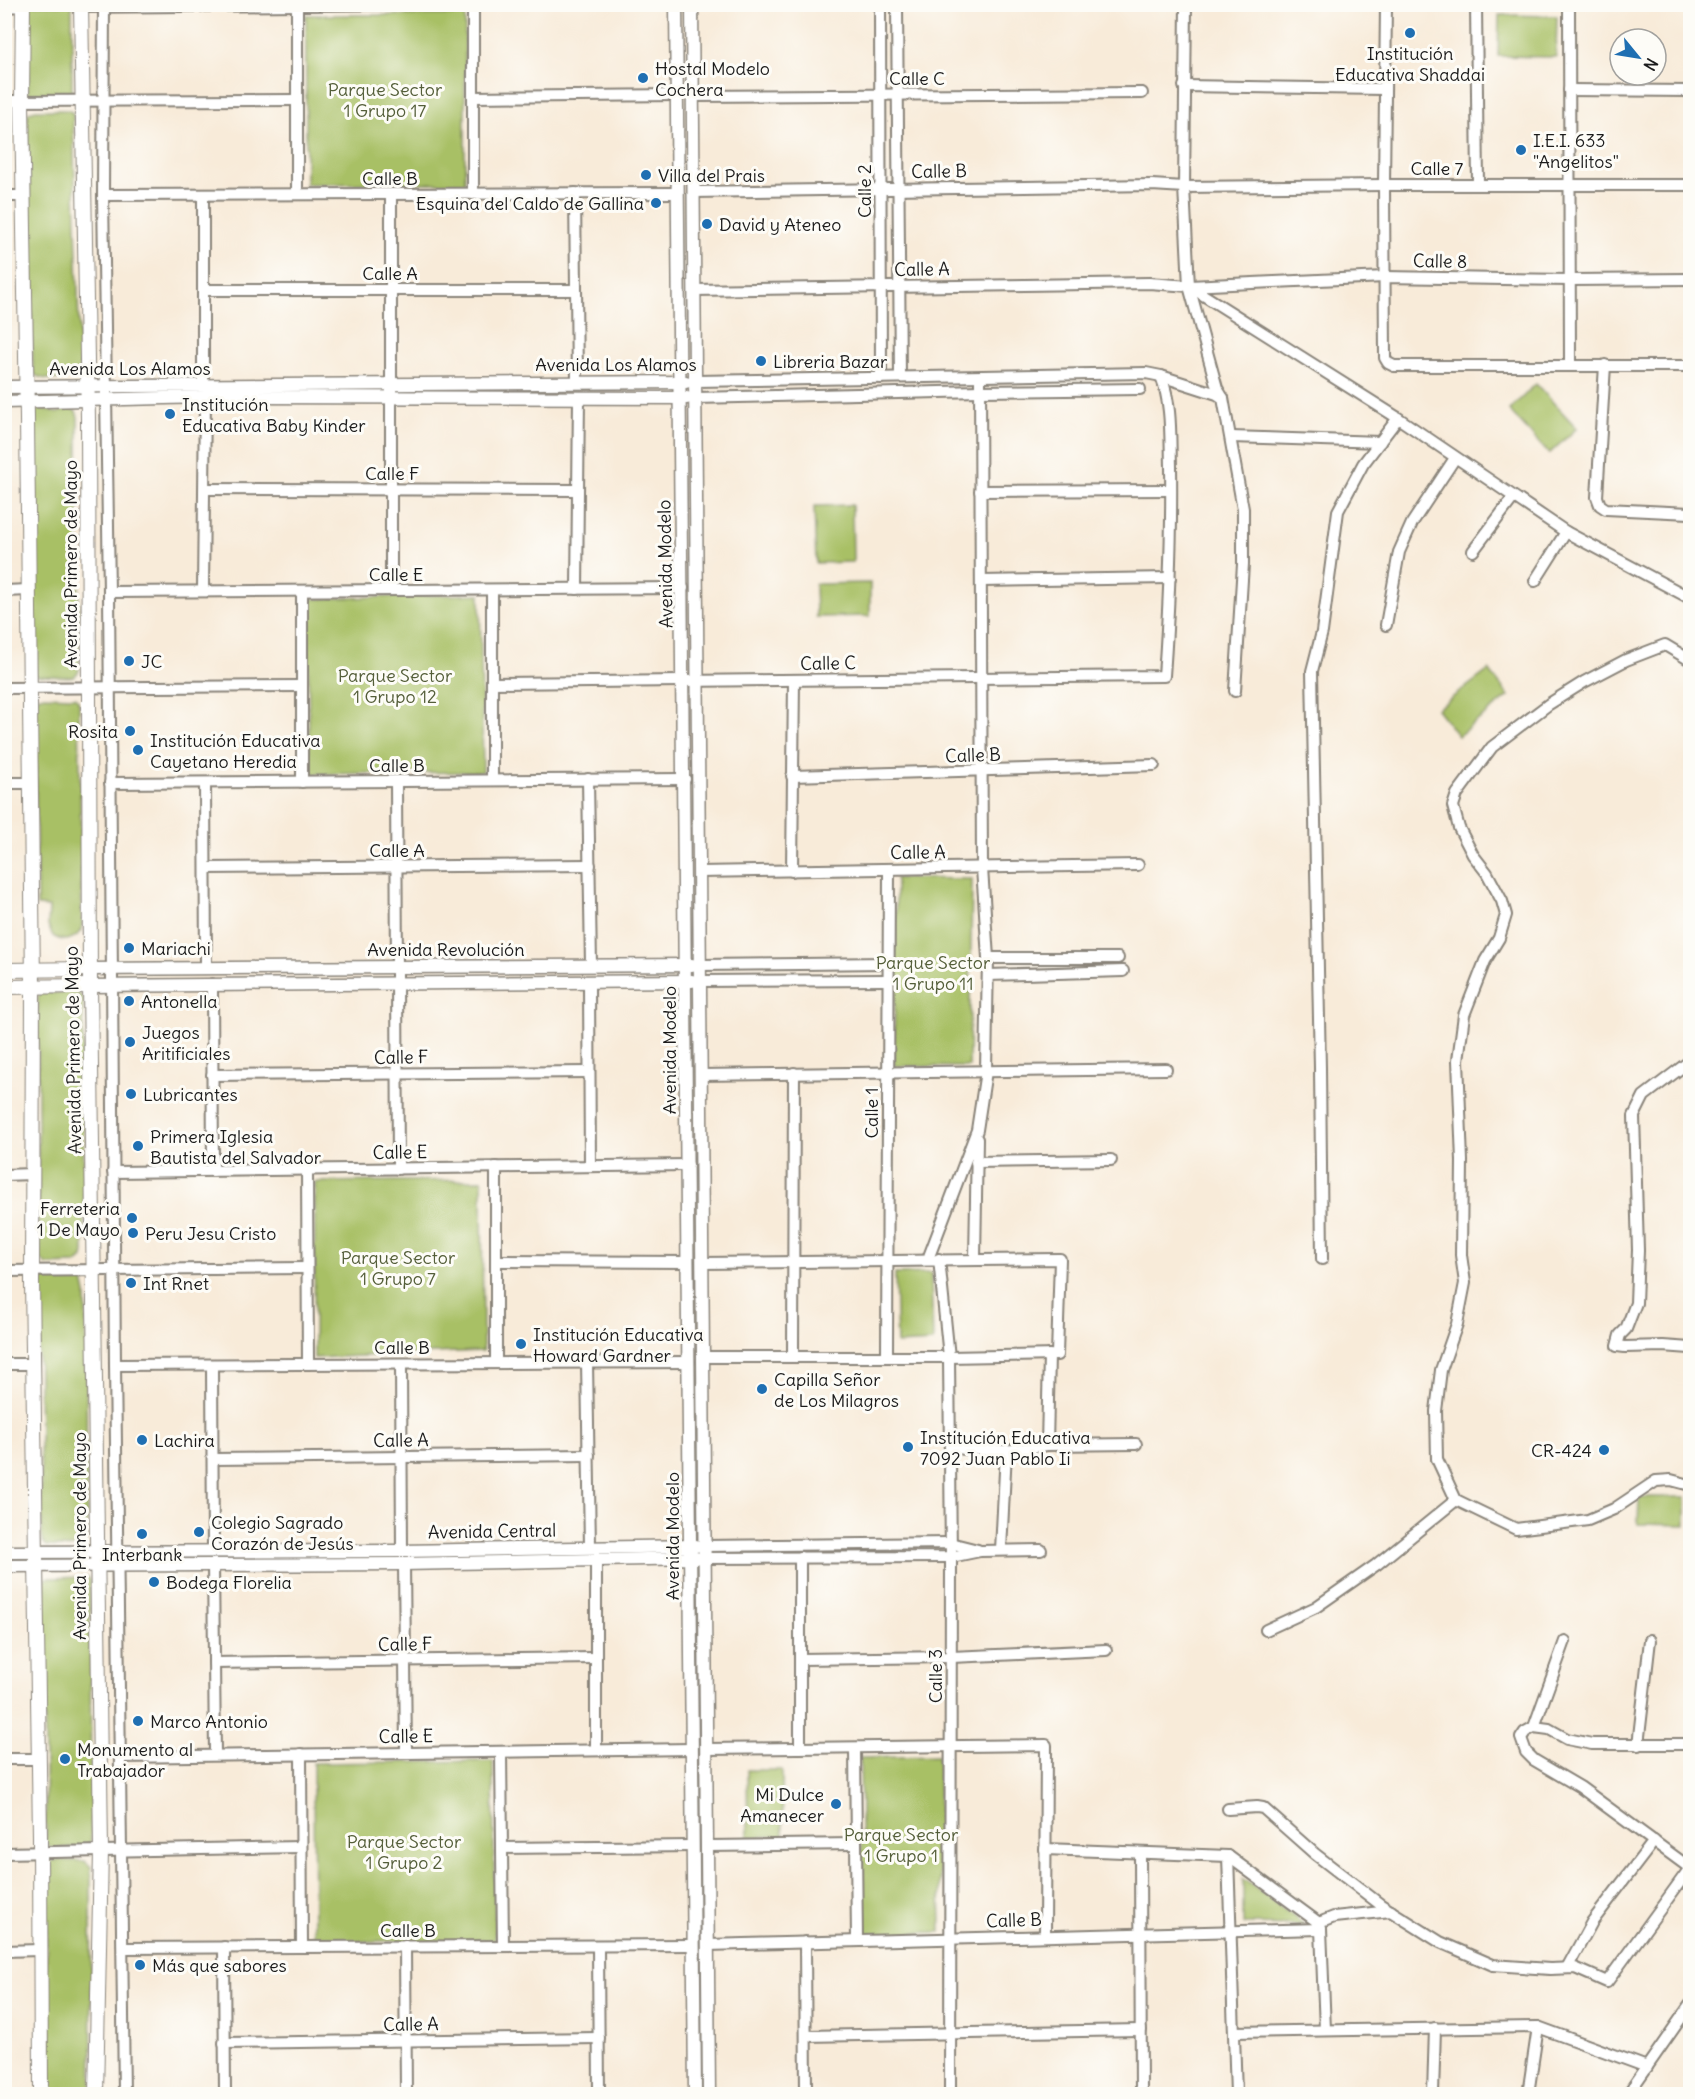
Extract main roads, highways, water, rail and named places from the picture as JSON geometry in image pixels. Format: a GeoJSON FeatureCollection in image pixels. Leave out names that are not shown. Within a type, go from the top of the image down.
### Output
{"type":"FeatureCollection","features":[{"type":"Feature","properties":{"kind":"main road"},"geometry":{"type":"LineString","coordinates":[[22,5],[33,970],[32,1271],[40,1852],[40,2094]]}},
{"type":"Feature","properties":{"kind":"main road","name":"Avenida Primero de Mayo"},"geometry":{"type":"LineString","coordinates":[[81,6],[96,1558],[101,1851],[96,2094]]}},
{"type":"Feature","properties":{"kind":"main road","name":"Avenida Revolución"},"geometry":{"type":"LineString","coordinates":[[4,970],[90,969]]}},
{"type":"Feature","properties":{"kind":"main road","name":"Avenida Revolución"},"geometry":{"type":"LineString","coordinates":[[4,987],[90,986]]}},
{"type":"Feature","properties":{"kind":"place","name":"Institución Educativa Shaddai"},"geometry":{"type":"Point","coordinates":[1410,33]}},
{"type":"Feature","properties":{"kind":"place","name":"Hostal Modelo Cochera"},"geometry":{"type":"Point","coordinates":[643,78]}},
{"type":"Feature","properties":{"kind":"place","name":"I.E.I. 633 \"Angelitos\""},"geometry":{"type":"Point","coordinates":[1521,150]}},
{"type":"Feature","properties":{"kind":"place","name":"Villa del Prais"},"geometry":{"type":"Point","coordinates":[646,175]}},
{"type":"Feature","properties":{"kind":"place","name":"Esquina del Caldo de Gallina"},"geometry":{"type":"Point","coordinates":[656,203]}},
{"type":"Feature","properties":{"kind":"place","name":"David y Ateneo"},"geometry":{"type":"Point","coordinates":[707,224]}},
{"type":"Feature","properties":{"kind":"place","name":"Libreria Bazar"},"geometry":{"type":"Point","coordinates":[761,361]}},
{"type":"Feature","properties":{"kind":"place","name":"Institución Educativa Baby Kinder"},"geometry":{"type":"Point","coordinates":[170,414]}},
{"type":"Feature","properties":{"kind":"place","name":"JC"},"geometry":{"type":"Point","coordinates":[129,661]}},
{"type":"Feature","properties":{"kind":"place","name":"Rosita"},"geometry":{"type":"Point","coordinates":[130,731]}},
{"type":"Feature","properties":{"kind":"place","name":"Institución Educativa Cayetano Heredia"},"geometry":{"type":"Point","coordinates":[138,750]}},
{"type":"Feature","properties":{"kind":"place","name":"Mariachi"},"geometry":{"type":"Point","coordinates":[129,948]}},
{"type":"Feature","properties":{"kind":"place","name":"Antonella"},"geometry":{"type":"Point","coordinates":[129,1001]}},
{"type":"Feature","properties":{"kind":"place","name":"Juegos Aritificiales"},"geometry":{"type":"Point","coordinates":[130,1042]}},
{"type":"Feature","properties":{"kind":"place","name":"Lubricantes"},"geometry":{"type":"Point","coordinates":[131,1094]}},
{"type":"Feature","properties":{"kind":"place","name":"Primera Iglesia Bautista del Salvador"},"geometry":{"type":"Point","coordinates":[138,1146]}},
{"type":"Feature","properties":{"kind":"place","name":"Ferreteria 1 De Mayo"},"geometry":{"type":"Point","coordinates":[132,1218]}},
{"type":"Feature","properties":{"kind":"place","name":"Peru Jesu Cristo"},"geometry":{"type":"Point","coordinates":[133,1233]}},
{"type":"Feature","properties":{"kind":"place","name":"Int Rnet"},"geometry":{"type":"Point","coordinates":[131,1283]}},
{"type":"Feature","properties":{"kind":"place","name":"Institución Educativa Howard Gardner"},"geometry":{"type":"Point","coordinates":[521,1344]}},
{"type":"Feature","properties":{"kind":"place","name":"Capilla Señor de Los Milagros"},"geometry":{"type":"Point","coordinates":[762,1389]}},
{"type":"Feature","properties":{"kind":"place","name":"Lachira"},"geometry":{"type":"Point","coordinates":[142,1440]}},
{"type":"Feature","properties":{"kind":"place","name":"Institución Educativa 7092 Juan Pablo Ii"},"geometry":{"type":"Point","coordinates":[908,1447]}},
{"type":"Feature","properties":{"kind":"place","name":"CR-424"},"geometry":{"type":"Point","coordinates":[1604,1450]}},
{"type":"Feature","properties":{"kind":"place","name":"Colegio Sagrado Corazón de Jesús"},"geometry":{"type":"Point","coordinates":[199,1532]}},
{"type":"Feature","properties":{"kind":"place","name":"Interbank"},"geometry":{"type":"Point","coordinates":[142,1534]}},
{"type":"Feature","properties":{"kind":"place","name":"Bodega Florelia"},"geometry":{"type":"Point","coordinates":[154,1582]}},
{"type":"Feature","properties":{"kind":"place","name":"Marco Antonio"},"geometry":{"type":"Point","coordinates":[138,1721]}},
{"type":"Feature","properties":{"kind":"place","name":"Monumento al Trabajador"},"geometry":{"type":"Point","coordinates":[65,1759]}},
{"type":"Feature","properties":{"kind":"place","name":"Mi Dulce Amanecer"},"geometry":{"type":"Point","coordinates":[836,1804]}},
{"type":"Feature","properties":{"kind":"place","name":"Más que sabores"},"geometry":{"type":"Point","coordinates":[140,1965]}},
{"type":"Feature","properties":{"kind":"park label","name":"Parque Sector 1 Grupo 17"},"geometry":{"type":"Point","coordinates":[385,100]}},
{"type":"Feature","properties":{"kind":"park label","name":"Parque Sector 1 Grupo 12"},"geometry":{"type":"Point","coordinates":[395,685]}},
{"type":"Feature","properties":{"kind":"park label","name":"Parque Sector 1 Grupo 11"},"geometry":{"type":"Point","coordinates":[933,972]}},
{"type":"Feature","properties":{"kind":"park label","name":"Parque Sector 1 Grupo 7"},"geometry":{"type":"Point","coordinates":[398,1267]}},
{"type":"Feature","properties":{"kind":"park label","name":"Parque Sector 1 Grupo 1"},"geometry":{"type":"Point","coordinates":[901,1844]}},
{"type":"Feature","properties":{"kind":"park label","name":"Parque Sector 1 Grupo 2"},"geometry":{"type":"Point","coordinates":[404,1851]}}]}
